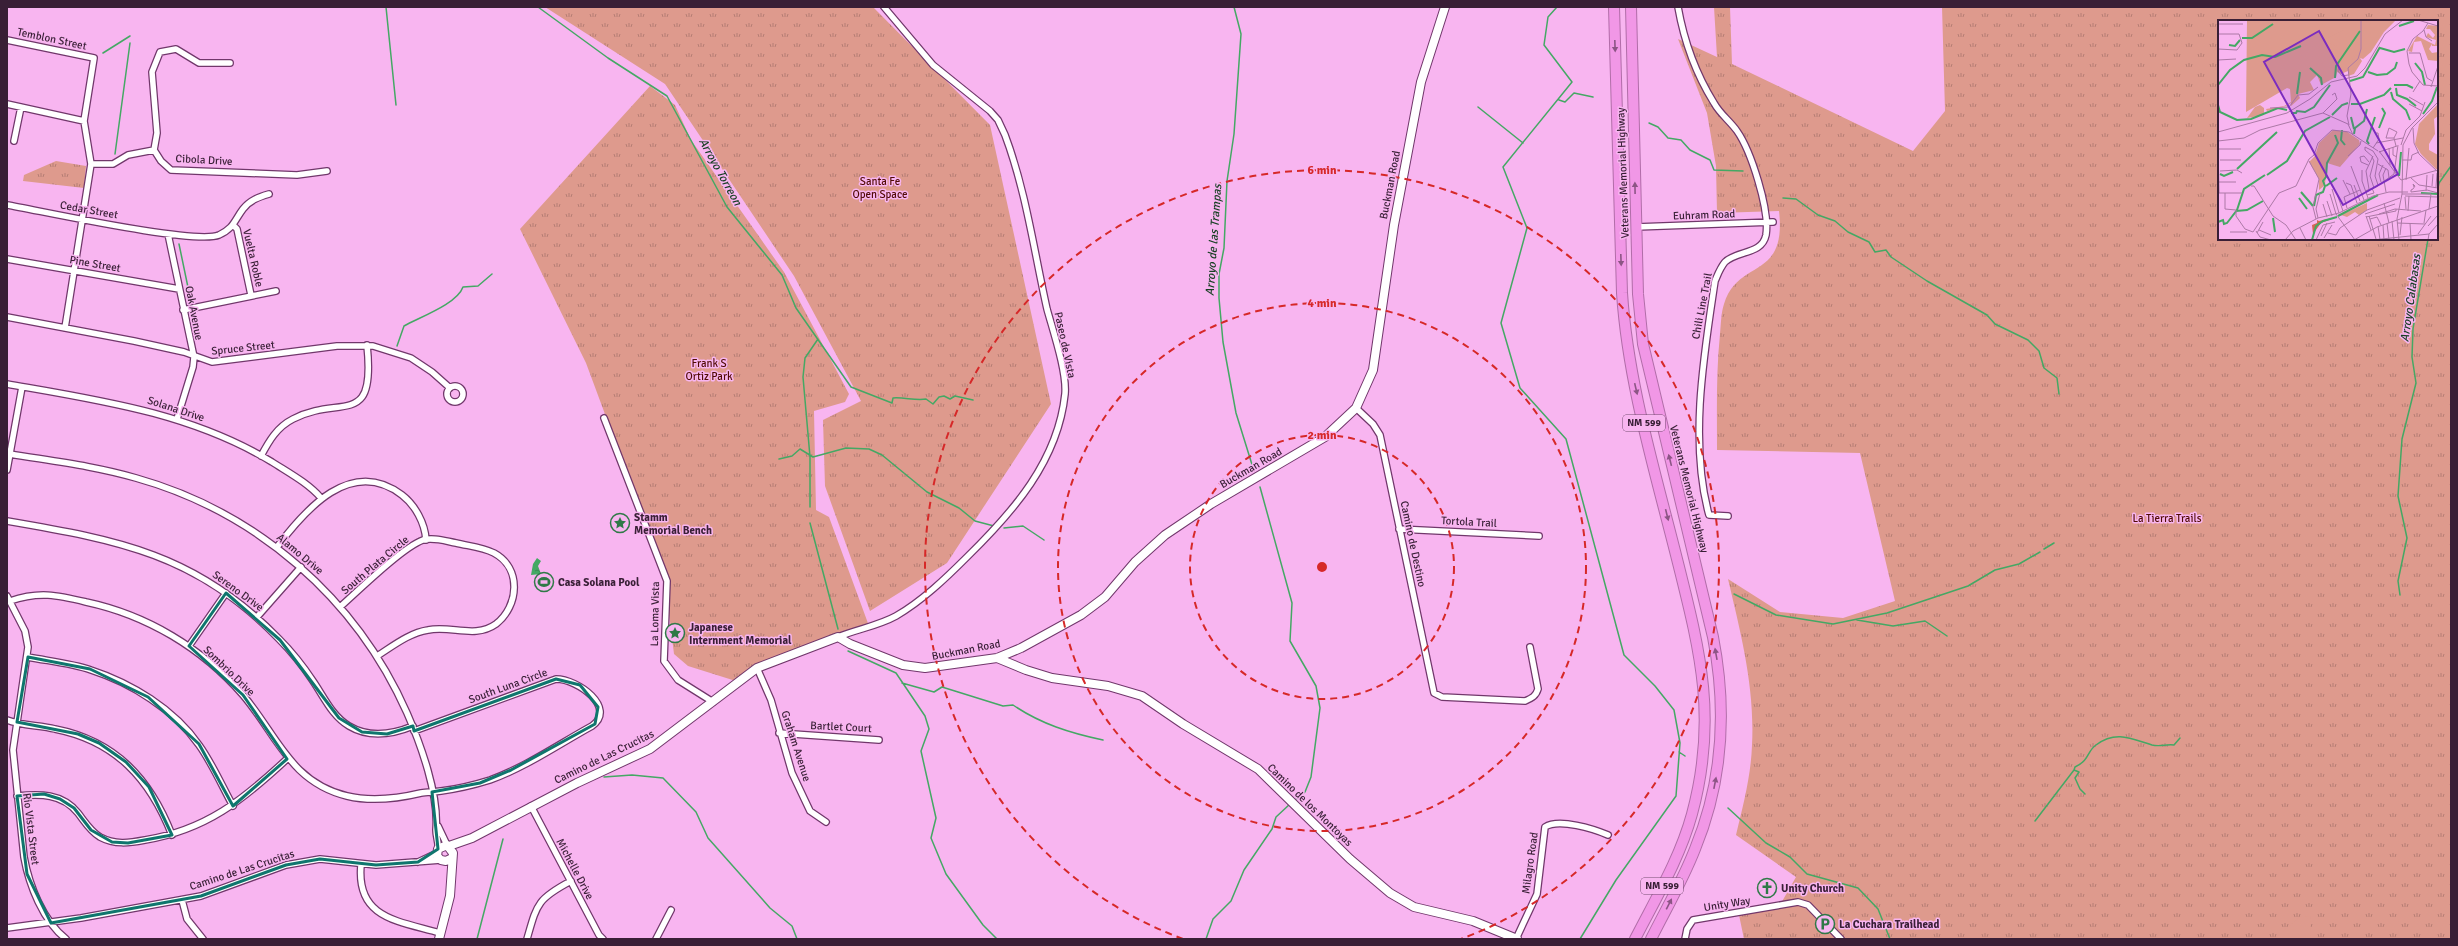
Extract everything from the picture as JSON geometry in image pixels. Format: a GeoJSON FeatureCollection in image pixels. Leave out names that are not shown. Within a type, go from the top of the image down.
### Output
{"type":"FeatureCollection","features":[{"type":"Feature","properties":{"kind":"highway","name":"Veterans Memorial Highway"},"geometry":{"type":"LineString","coordinates":[[1614,7],[1622,293],[1625,333],[1636,392],[1698,645],[1705,704],[1702,765],[1692,814],[1678,851],[1635,939]]}},
{"type":"Feature","properties":{"kind":"highway","name":"Veterans Memorial Highway"},"geometry":{"type":"LineString","coordinates":[[1630,7],[1638,294],[1643,344],[1713,638],[1719,667],[1721,707],[1720,751],[1708,810],[1688,867],[1651,939]]}},
{"type":"Feature","properties":{"kind":"street","name":"Paseo de Vista"},"geometry":{"type":"LineString","coordinates":[[838,636],[879,623],[912,604],[950,575],[999,526],[1022,499],[1045,460],[1061,420],[1065,392],[1035,245],[1005,135],[998,120],[990,111],[932,66],[884,7]]}},
{"type":"Feature","properties":{"kind":"street","name":"Buckman Road"},"geometry":{"type":"LineString","coordinates":[[838,636],[884,658],[913,667],[936,668],[997,658],[1021,648],[1081,615],[1105,597],[1136,562],[1165,536],[1211,504],[1325,437],[1356,408],[1373,370],[1394,225],[1421,82],[1445,7]]}},
{"type":"Feature","properties":{"kind":"street","name":"Chili Line Trail"},"geometry":{"type":"LineString","coordinates":[[1678,7],[1690,55],[1702,82],[1714,103],[1737,130],[1749,151],[1765,205],[1766,235],[1761,244],[1755,250],[1726,261],[1719,269],[1715,281],[1703,362],[1701,436],[1705,501],[1709,515],[1728,516]]}},
{"type":"Feature","properties":{"kind":"street","name":"Temblon Street"},"geometry":{"type":"LineString","coordinates":[[7,40],[94,58],[84,121]]}},
{"type":"Feature","properties":{"kind":"street"},"geometry":{"type":"LineString","coordinates":[[91,164],[113,164],[128,155],[154,150],[157,133],[152,72],[160,52],[176,49],[199,63],[230,63]]}},
{"type":"Feature","properties":{"kind":"street"},"geometry":{"type":"LineString","coordinates":[[7,104],[84,121],[91,164],[84,219],[65,328]]}},
{"type":"Feature","properties":{"kind":"street"},"geometry":{"type":"LineString","coordinates":[[14,141],[21,107]]}},
{"type":"Feature","properties":{"kind":"street","name":"Cibola Drive"},"geometry":{"type":"LineString","coordinates":[[154,150],[161,161],[171,170],[297,175],[327,171]]}},
{"type":"Feature","properties":{"kind":"street"},"geometry":{"type":"LineString","coordinates":[[234,226],[248,204],[269,194]]}},
{"type":"Feature","properties":{"kind":"street","name":"Cedar Street"},"geometry":{"type":"LineString","coordinates":[[7,205],[168,234],[202,237],[218,235],[234,226]]}},
{"type":"Feature","properties":{"kind":"street","name":"Euhram Road"},"geometry":{"type":"LineString","coordinates":[[1636,227],[1773,222]]}},
{"type":"Feature","properties":{"kind":"street","name":"Vuelta Roble"},"geometry":{"type":"LineString","coordinates":[[234,226],[237,229],[251,295]]}},
{"type":"Feature","properties":{"kind":"street","name":"Oak Avenue"},"geometry":{"type":"LineString","coordinates":[[168,234],[194,357],[193,367],[177,419]]}},
{"type":"Feature","properties":{"kind":"street","name":"Pine Street"},"geometry":{"type":"LineString","coordinates":[[7,259],[179,289]]}},
{"type":"Feature","properties":{"kind":"street","name":"Vuelta Roble"},"geometry":{"type":"LineString","coordinates":[[183,310],[276,291]]}},
{"type":"Feature","properties":{"kind":"street","name":"Spruce Street"},"geometry":{"type":"LineString","coordinates":[[7,318],[134,340],[184,352],[207,362],[225,362],[337,346],[367,345],[391,350],[410,358],[432,372],[450,388]]}},
{"type":"Feature","properties":{"kind":"street"},"geometry":{"type":"LineString","coordinates":[[260,456],[276,432],[292,419],[305,414],[348,406],[361,397],[369,379],[367,345]]}},
{"type":"Feature","properties":{"kind":"street","name":"Solana Drive"},"geometry":{"type":"LineString","coordinates":[[7,384],[125,405],[177,419],[220,435],[260,456],[293,475],[321,498]]}},
{"type":"Feature","properties":{"kind":"street"},"geometry":{"type":"LineString","coordinates":[[7,470],[22,386]]}},
{"type":"Feature","properties":{"kind":"street","name":"Camino de Destino"},"geometry":{"type":"LineString","coordinates":[[1356,408],[1373,424],[1380,435],[1434,693],[1442,697],[1525,701],[1536,695],[1538,689],[1530,647]]}},
{"type":"Feature","properties":{"kind":"street","name":"La Loma Vista"},"geometry":{"type":"LineString","coordinates":[[604,418],[667,581],[664,661],[678,680],[713,702]]}},
{"type":"Feature","properties":{"kind":"street","name":"Alamo Drive"},"geometry":{"type":"LineString","coordinates":[[10,454],[118,473],[162,486],[229,516],[277,547],[301,567],[340,607],[377,656],[414,729],[432,792],[438,826],[439,856],[450,875]]}},
{"type":"Feature","properties":{"kind":"street"},"geometry":{"type":"LineString","coordinates":[[277,547],[302,516],[321,498],[355,483],[374,482],[390,487],[404,496],[414,507],[423,526],[426,540]]}},
{"type":"Feature","properties":{"kind":"street","name":"Sereno Drive"},"geometry":{"type":"LineString","coordinates":[[7,521],[88,535],[132,546],[174,562],[226,593],[257,617],[294,656],[334,713],[344,723],[362,732],[375,734],[387,734],[414,729]]}},
{"type":"Feature","properties":{"kind":"street","name":"Tortola Trail"},"geometry":{"type":"LineString","coordinates":[[1400,529],[1538,536]]}},
{"type":"Feature","properties":{"kind":"street","name":"South Plata Circle"},"geometry":{"type":"LineString","coordinates":[[340,607],[408,548],[426,540],[440,540],[488,550],[503,560],[511,570],[515,588],[513,600],[506,615],[495,624],[483,630],[467,631],[440,629],[420,632],[377,656]]}},
{"type":"Feature","properties":{"kind":"street"},"geometry":{"type":"LineString","coordinates":[[257,617],[301,567]]}},
{"type":"Feature","properties":{"kind":"street"},"geometry":{"type":"LineString","coordinates":[[189,646],[226,593]]}},
{"type":"Feature","properties":{"kind":"street","name":"Sombrio Drive"},"geometry":{"type":"LineString","coordinates":[[10,601],[41,594],[117,608],[153,624],[189,646],[243,695],[287,758],[314,781],[346,795],[390,799],[432,792]]}},
{"type":"Feature","properties":{"kind":"street","name":"Rio Vista Street"},"geometry":{"type":"LineString","coordinates":[[7,596],[27,636],[28,658],[13,750],[27,874],[51,923],[66,939]]}},
{"type":"Feature","properties":{"kind":"street","name":"Camino de Las Crucitas"},"geometry":{"type":"LineString","coordinates":[[51,923],[182,900],[251,880],[286,866],[320,859],[383,865],[418,862],[439,856],[448,846],[472,838],[592,775],[650,749],[757,668],[838,636]]}},
{"type":"Feature","properties":{"kind":"street"},"geometry":{"type":"LineString","coordinates":[[28,658],[90,669],[120,681],[148,697],[176,720],[199,744],[233,806]]}},
{"type":"Feature","properties":{"kind":"street","name":"Camino de los Montoyas"},"geometry":{"type":"LineString","coordinates":[[997,658],[1026,670],[1052,678],[1108,686],[1142,696],[1210,741],[1258,769],[1350,859],[1390,893],[1414,907],[1473,921],[1516,939]]}},
{"type":"Feature","properties":{"kind":"street","name":"Graham Avenue"},"geometry":{"type":"LineString","coordinates":[[757,668],[771,700],[779,733],[792,773],[810,811],[826,822]]}},
{"type":"Feature","properties":{"kind":"street","name":"South Luna Circle"},"geometry":{"type":"LineString","coordinates":[[414,729],[550,680],[562,679],[574,682],[585,688],[593,698],[599,710],[595,724],[568,740],[496,777],[471,785],[432,792]]}},
{"type":"Feature","properties":{"kind":"street"},"geometry":{"type":"LineString","coordinates":[[7,720],[78,734],[99,743],[126,762],[149,787],[162,810],[172,835]]}},
{"type":"Feature","properties":{"kind":"street","name":"Bartlet Court"},"geometry":{"type":"LineString","coordinates":[[779,733],[878,740]]}},
{"type":"Feature","properties":{"kind":"street"},"geometry":{"type":"LineString","coordinates":[[17,796],[44,794],[60,799],[74,808],[91,830],[112,842],[134,842],[172,835],[204,822],[233,806],[287,758]]}},
{"type":"Feature","properties":{"kind":"street","name":"Michelle Drive"},"geometry":{"type":"LineString","coordinates":[[532,806],[599,935],[603,939]]}},
{"type":"Feature","properties":{"kind":"street","name":"Milagro Road"},"geometry":{"type":"LineString","coordinates":[[1516,939],[1537,894],[1545,827],[1551,824],[1583,827],[1608,835]]}},
{"type":"Feature","properties":{"kind":"street","name":"Alamo Drive"},"geometry":{"type":"LineString","coordinates":[[438,826],[448,846]]}},
{"type":"Feature","properties":{"kind":"street","name":"Camino de Las Crucitas"},"geometry":{"type":"LineString","coordinates":[[453,856],[472,838]]}},
{"type":"Feature","properties":{"kind":"street"},"geometry":{"type":"LineString","coordinates":[[439,856],[453,856],[448,846]]}},
{"type":"Feature","properties":{"kind":"street","name":"Camino de Las Crucitas"},"geometry":{"type":"LineString","coordinates":[[418,862],[439,856]]}},
{"type":"Feature","properties":{"kind":"street","name":"Alamo Drive"},"geometry":{"type":"LineString","coordinates":[[439,936],[450,896],[450,875],[453,856]]}},
{"type":"Feature","properties":{"kind":"street"},"geometry":{"type":"LineString","coordinates":[[361,864],[362,890],[373,908],[391,919],[439,936]]}},
{"type":"Feature","properties":{"kind":"street"},"geometry":{"type":"LineString","coordinates":[[527,939],[535,911],[540,901],[548,894],[571,881]]}},
{"type":"Feature","properties":{"kind":"street"},"geometry":{"type":"LineString","coordinates":[[182,900],[187,919],[203,939]]}},
{"type":"Feature","properties":{"kind":"street","name":"Unity Way"},"geometry":{"type":"LineString","coordinates":[[1685,939],[1687,930],[1693,920],[1798,902],[1808,905],[1841,939]]}},
{"type":"Feature","properties":{"kind":"street"},"geometry":{"type":"LineString","coordinates":[[656,939],[671,910]]}},
{"type":"Feature","properties":{"kind":"street"},"geometry":{"type":"LineString","coordinates":[[7,928],[51,923]]}},
{"type":"Feature","properties":{"kind":"highlighted area"},"geometry":{"type":"Polygon","coordinates":[[[226,593],[280,640],[339,718],[362,732],[387,734],[413,726],[414,731],[556,679],[580,685],[598,707],[595,724],[511,770],[480,783],[432,792],[438,849],[418,862],[376,865],[320,859],[286,865],[201,896],[51,923],[27,874],[17,796],[44,794],[60,799],[74,808],[91,830],[112,842],[128,843],[172,835],[149,787],[126,762],[99,743],[78,734],[17,722],[28,657],[90,669],[148,697],[199,744],[233,806],[287,759],[243,695],[189,646],[226,593]]]}},
{"type":"Feature","properties":{"kind":"green space","name":"Santa Fe Open Space"},"geometry":{"type":"Polygon","coordinates":[[[545,7],[873,7],[990,125],[1051,404],[947,563],[870,611],[825,486],[823,420],[861,401],[794,276],[665,84],[545,7]]]}},
{"type":"Feature","properties":{"kind":"green space","name":"La Tierra Trails"},"geometry":{"type":"Polygon","coordinates":[[[1714,7],[1730,7],[1732,64],[1913,151],[1945,111],[1942,7],[2451,7],[2451,939],[1744,939],[1739,915],[1780,905],[1796,877],[1736,835],[1750,768],[1752,724],[1746,661],[1728,579],[1780,612],[1843,618],[1895,601],[1860,453],[1717,450],[1718,363],[1722,311],[1731,290],[1740,280],[1769,259],[1776,249],[1780,233],[1779,211],[1717,213],[1716,166],[1707,113],[1678,39],[1717,57],[1714,7]]]}},
{"type":"Feature","properties":{"kind":"green space","name":"Frank S Ortiz Park"},"geometry":{"type":"Polygon","coordinates":[[[650,86],[675,105],[691,140],[784,272],[849,394],[845,402],[814,411],[816,510],[829,517],[869,626],[800,652],[739,682],[688,666],[674,654],[664,573],[586,363],[520,229],[650,86]]]}},
{"type":"Feature","properties":{"kind":"green space"},"geometry":{"type":"Polygon","coordinates":[[[56,161],[86,166],[84,188],[23,181],[24,175],[56,161]]]}},
{"type":"Feature","properties":{"kind":"green space"},"geometry":{"type":"Polygon","coordinates":[[[2301,916],[2311,917],[2310,939],[2274,939],[2301,916]]]}},
{"type":"Feature","properties":{"kind":"water"},"geometry":{"type":"Polygon","coordinates":[[[537,558],[541,561],[538,566],[541,574],[531,575],[533,564],[537,558]]]}},
{"type":"Feature","properties":{"kind":"waterway"},"geometry":{"type":"LineString","coordinates":[[386,7],[396,105]]}},
{"type":"Feature","properties":{"kind":"waterway","name":"Arroyo Torreon"},"geometry":{"type":"LineString","coordinates":[[538,7],[608,58],[667,96],[727,207],[782,275],[796,308],[851,387],[892,403],[893,398],[897,398],[918,400],[926,399],[933,404],[939,397],[944,396],[950,399],[955,396],[973,400]]}},
{"type":"Feature","properties":{"kind":"waterway","name":"Arroyo de las Trampas"},"geometry":{"type":"LineString","coordinates":[[1234,7],[1241,34],[1234,134],[1227,181],[1224,248],[1219,274],[1219,298],[1223,342],[1236,413],[1254,471]]}},
{"type":"Feature","properties":{"kind":"waterway"},"geometry":{"type":"LineString","coordinates":[[1557,7],[1548,17],[1544,45],[1572,82],[1503,167],[1527,228],[1501,323],[1520,388],[1566,439],[1624,655],[1655,686],[1674,710],[1680,743],[1676,796],[1616,880],[1580,939]]}},
{"type":"Feature","properties":{"kind":"waterway"},"geometry":{"type":"LineString","coordinates":[[103,53],[130,36]]}},
{"type":"Feature","properties":{"kind":"waterway"},"geometry":{"type":"LineString","coordinates":[[115,154],[130,43]]}},
{"type":"Feature","properties":{"kind":"waterway"},"geometry":{"type":"LineString","coordinates":[[1559,100],[1565,102],[1574,93],[1593,97]]}},
{"type":"Feature","properties":{"kind":"waterway"},"geometry":{"type":"LineString","coordinates":[[1478,107],[1523,143]]}},
{"type":"Feature","properties":{"kind":"waterway"},"geometry":{"type":"LineString","coordinates":[[1649,123],[1658,127],[1668,138],[1681,140],[1690,150],[1710,160],[1714,170],[1743,171]]}},
{"type":"Feature","properties":{"kind":"waterway","name":"Arroyo Calabasas"},"geometry":{"type":"LineString","coordinates":[[2438,188],[2439,183],[2451,166]]}},
{"type":"Feature","properties":{"kind":"waterway"},"geometry":{"type":"LineString","coordinates":[[1783,198],[1796,199],[1818,215],[1835,221],[1848,232],[1869,242],[1875,252],[1886,250],[1891,257],[1927,281],[1987,315],[1995,324],[2028,340],[2039,351],[2044,368],[2057,378],[2059,394]]}},
{"type":"Feature","properties":{"kind":"waterway","name":"Arroyo Calabasas"},"geometry":{"type":"LineString","coordinates":[[2400,595],[2398,581],[2407,538],[2398,496],[2402,439],[2416,383],[2412,357],[2413,329],[2428,240]]}},
{"type":"Feature","properties":{"kind":"waterway"},"geometry":{"type":"LineString","coordinates":[[179,244],[190,297]]}},
{"type":"Feature","properties":{"kind":"waterway"},"geometry":{"type":"LineString","coordinates":[[397,346],[404,326],[437,310],[454,299],[463,287],[478,286],[492,274]]}},
{"type":"Feature","properties":{"kind":"waterway"},"geometry":{"type":"LineString","coordinates":[[810,507],[810,457],[803,377],[805,358],[818,339]]}},
{"type":"Feature","properties":{"kind":"waterway"},"geometry":{"type":"LineString","coordinates":[[779,459],[792,456],[800,449],[813,457],[846,448],[869,449],[882,455],[927,492],[959,508],[975,521],[994,526]]}},
{"type":"Feature","properties":{"kind":"waterway","name":"Arroyo de las Trampas"},"geometry":{"type":"LineString","coordinates":[[1260,487],[1292,603],[1290,641],[1316,686],[1320,708],[1311,777],[1305,792],[1295,800]]}},
{"type":"Feature","properties":{"kind":"waterway"},"geometry":{"type":"LineString","coordinates":[[810,523],[838,629]]}},
{"type":"Feature","properties":{"kind":"waterway"},"geometry":{"type":"LineString","coordinates":[[1004,528],[1023,526],[1044,540]]}},
{"type":"Feature","properties":{"kind":"waterway"},"geometry":{"type":"LineString","coordinates":[[2044,549],[2054,543]]}},
{"type":"Feature","properties":{"kind":"waterway"},"geometry":{"type":"LineString","coordinates":[[1734,594],[1776,615],[1833,624],[1887,613],[1968,586],[1995,570],[2019,564],[2040,552]]}},
{"type":"Feature","properties":{"kind":"waterway"},"geometry":{"type":"LineString","coordinates":[[1857,620],[1893,626],[1925,621],[1947,636]]}},
{"type":"Feature","properties":{"kind":"waterway"},"geometry":{"type":"LineString","coordinates":[[848,651],[896,673],[925,716],[929,729],[921,751],[936,818],[931,838],[946,874],[983,925],[997,939]]}},
{"type":"Feature","properties":{"kind":"waterway"},"geometry":{"type":"LineString","coordinates":[[902,683],[934,692],[942,687],[1003,706],[1013,705],[1045,723],[1103,740]]}},
{"type":"Feature","properties":{"kind":"waterway"},"geometry":{"type":"LineString","coordinates":[[2085,794],[2080,789],[2075,778],[2079,772],[2074,770],[2075,767],[2086,759],[2093,747],[2103,740],[2124,737],[2158,746],[2174,745],[2180,738]]}},
{"type":"Feature","properties":{"kind":"waterway"},"geometry":{"type":"LineString","coordinates":[[1679,752],[1685,756]]}},
{"type":"Feature","properties":{"kind":"waterway"},"geometry":{"type":"LineString","coordinates":[[2035,821],[2074,770]]}},
{"type":"Feature","properties":{"kind":"waterway"},"geometry":{"type":"LineString","coordinates":[[604,777],[632,775],[663,778],[696,812],[708,838],[770,908],[792,926],[797,939]]}},
{"type":"Feature","properties":{"kind":"waterway","name":"Arroyo de las Trampas"},"geometry":{"type":"LineString","coordinates":[[1206,939],[1213,919],[1231,901],[1244,870],[1272,829],[1276,817],[1290,804]]}},
{"type":"Feature","properties":{"kind":"waterway"},"geometry":{"type":"LineString","coordinates":[[1728,808],[1766,843],[1790,857],[1807,874],[1858,888],[1878,909],[1890,939]]}},
{"type":"Feature","properties":{"kind":"waterway"},"geometry":{"type":"LineString","coordinates":[[477,939],[503,839]]}},
{"type":"Feature","properties":{"kind":"place","name":"Stamm Memorial Bench"},"geometry":{"type":"Point","coordinates":[620,523]}},
{"type":"Feature","properties":{"kind":"place","name":"Casa Solana Pool"},"geometry":{"type":"Point","coordinates":[544,582]}},
{"type":"Feature","properties":{"kind":"place","name":"Japanese Internment Memorial"},"geometry":{"type":"Point","coordinates":[675,633]}},
{"type":"Feature","properties":{"kind":"place","name":"Unity Church"},"geometry":{"type":"Point","coordinates":[1767,888]}},
{"type":"Feature","properties":{"kind":"place","name":"La Cuchara Trailhead"},"geometry":{"type":"Point","coordinates":[1825,924]}}]}
